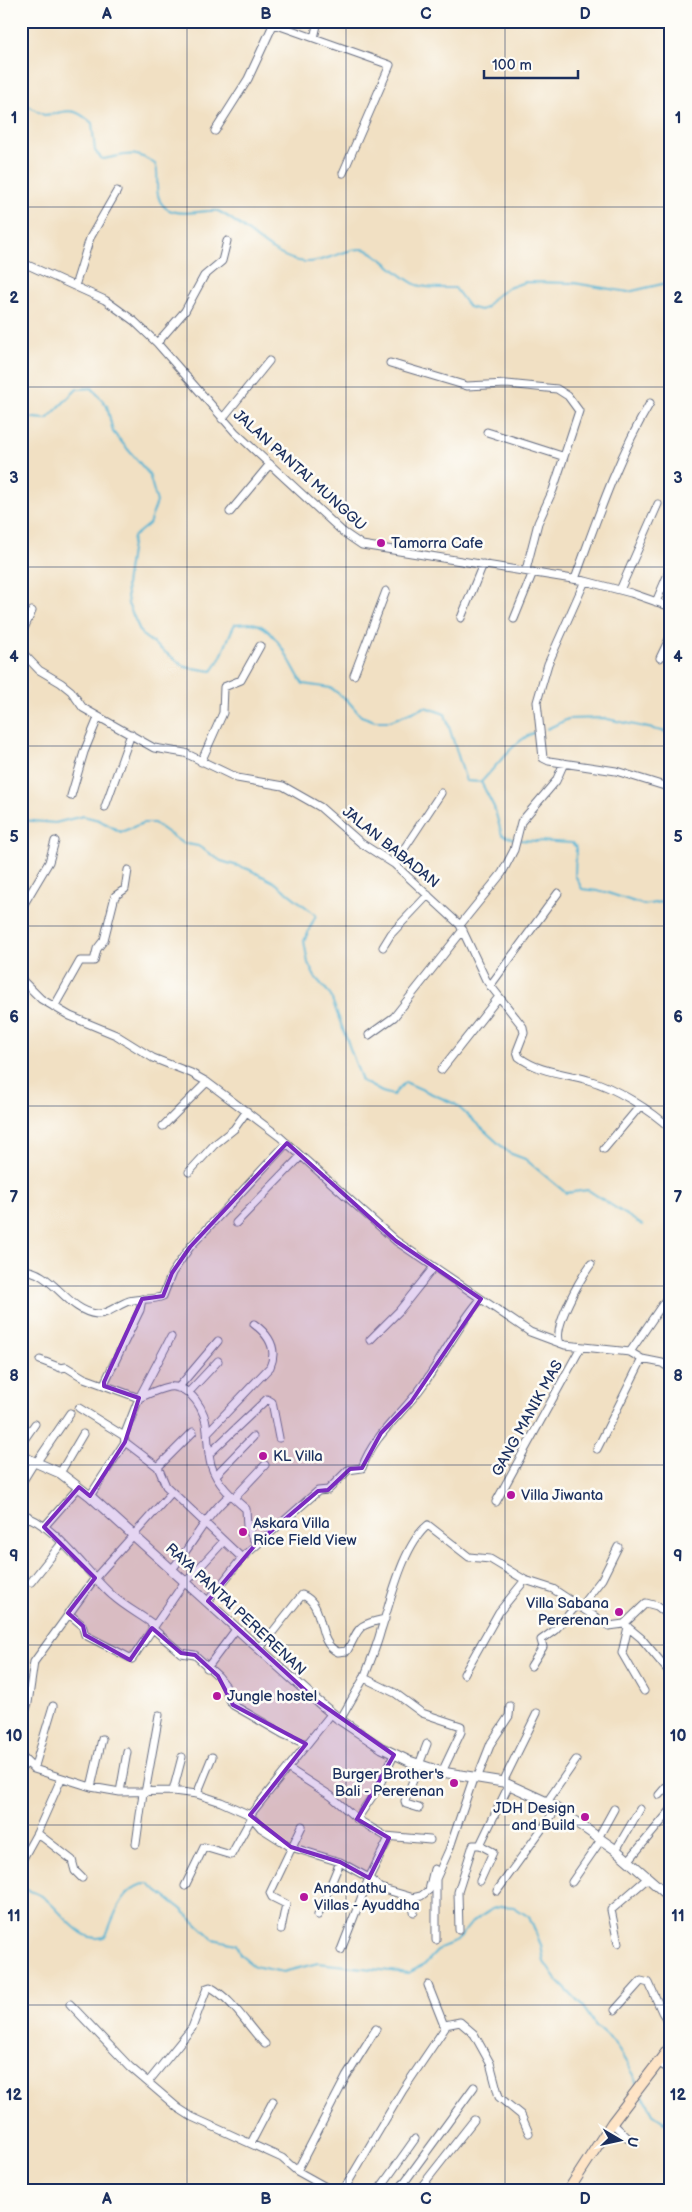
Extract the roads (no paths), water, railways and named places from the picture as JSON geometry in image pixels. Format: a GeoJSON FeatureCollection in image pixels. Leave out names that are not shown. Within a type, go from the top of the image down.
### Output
{"type":"FeatureCollection","features":[{"type":"Feature","properties":{"kind":"main road"},"geometry":{"type":"LineString","coordinates":[[568,2191],[612,2123],[660,2063],[671,2046]]}},
{"type":"Feature","properties":{"kind":"street"},"geometry":{"type":"LineString","coordinates":[[314,38],[318,21]]}},
{"type":"Feature","properties":{"kind":"street"},"geometry":{"type":"LineString","coordinates":[[214,131],[248,79],[270,23],[390,65],[343,173]]}},
{"type":"Feature","properties":{"kind":"street"},"geometry":{"type":"LineString","coordinates":[[75,286],[90,238],[117,191]]}},
{"type":"Feature","properties":{"kind":"street"},"geometry":{"type":"LineString","coordinates":[[157,343],[186,311],[204,276],[222,261],[227,241]]}},
{"type":"Feature","properties":{"kind":"street","name":"JALAN PANTAI MUNGGU"},"geometry":{"type":"LineString","coordinates":[[21,262],[75,286],[116,308],[157,343],[222,419],[343,532],[362,545],[585,581],[620,590],[671,608]]}},
{"type":"Feature","properties":{"kind":"street"},"geometry":{"type":"LineString","coordinates":[[222,419],[269,361]]}},
{"type":"Feature","properties":{"kind":"street"},"geometry":{"type":"LineString","coordinates":[[390,363],[467,386],[507,384],[561,391],[568,396],[580,414],[562,456],[556,483],[538,523],[530,571],[514,619]]}},
{"type":"Feature","properties":{"kind":"street"},"geometry":{"type":"LineString","coordinates":[[575,579],[630,437],[650,404]]}},
{"type":"Feature","properties":{"kind":"street"},"geometry":{"type":"LineString","coordinates":[[487,432],[562,456]]}},
{"type":"Feature","properties":{"kind":"street"},"geometry":{"type":"LineString","coordinates":[[230,512],[270,464]]}},
{"type":"Feature","properties":{"kind":"street"},"geometry":{"type":"LineString","coordinates":[[620,590],[658,504]]}},
{"type":"Feature","properties":{"kind":"street"},"geometry":{"type":"LineString","coordinates":[[462,618],[482,564]]}},
{"type":"Feature","properties":{"kind":"street"},"geometry":{"type":"LineString","coordinates":[[656,602],[671,567]]}},
{"type":"Feature","properties":{"kind":"street"},"geometry":{"type":"LineString","coordinates":[[585,581],[548,664],[537,702],[543,758],[616,771],[671,788]]}},
{"type":"Feature","properties":{"kind":"street"},"geometry":{"type":"LineString","coordinates":[[354,675],[386,591]]}},
{"type":"Feature","properties":{"kind":"street"},"geometry":{"type":"LineString","coordinates":[[21,635],[32,611]]}},
{"type":"Feature","properties":{"kind":"street"},"geometry":{"type":"LineString","coordinates":[[660,658],[671,635]]}},
{"type":"Feature","properties":{"kind":"street"},"geometry":{"type":"LineString","coordinates":[[201,762],[223,713],[224,688],[241,680],[260,646]]}},
{"type":"Feature","properties":{"kind":"street","name":"JALAN BABADAN"},"geometry":{"type":"LineString","coordinates":[[21,651],[39,670],[71,691],[83,708],[154,748],[185,753],[237,778],[283,786],[301,794],[320,806],[361,843],[394,864],[462,927],[477,964],[490,986],[523,1026],[523,1036],[517,1051],[522,1060],[546,1070],[597,1082],[640,1106],[671,1128]]}},
{"type":"Feature","properties":{"kind":"street"},"geometry":{"type":"LineString","coordinates":[[71,796],[84,752],[98,718]]}},
{"type":"Feature","properties":{"kind":"street"},"geometry":{"type":"LineString","coordinates":[[104,806],[131,734]]}},
{"type":"Feature","properties":{"kind":"street"},"geometry":{"type":"LineString","coordinates":[[368,1035],[394,1017],[502,873],[514,850],[521,822],[556,781],[564,763]]}},
{"type":"Feature","properties":{"kind":"street"},"geometry":{"type":"LineString","coordinates":[[394,864],[441,793]]}},
{"type":"Feature","properties":{"kind":"street"},"geometry":{"type":"LineString","coordinates":[[21,909],[49,862],[55,841]]}},
{"type":"Feature","properties":{"kind":"street"},"geometry":{"type":"LineString","coordinates":[[54,1007],[80,960],[94,962],[97,949],[104,940],[115,896],[125,889],[128,870]]}},
{"type":"Feature","properties":{"kind":"street"},"geometry":{"type":"LineString","coordinates":[[490,986],[558,893]]}},
{"type":"Feature","properties":{"kind":"street"},"geometry":{"type":"LineString","coordinates":[[383,947],[391,934],[428,895]]}},
{"type":"Feature","properties":{"kind":"street"},"geometry":{"type":"LineString","coordinates":[[21,979],[41,999],[70,1016],[116,1034],[153,1058],[191,1073],[207,1082],[287,1143],[396,1241],[530,1332],[560,1343],[630,1352],[642,1359],[662,1363],[671,1369]]}},
{"type":"Feature","properties":{"kind":"street"},"geometry":{"type":"LineString","coordinates":[[441,1070],[498,998]]}},
{"type":"Feature","properties":{"kind":"street"},"geometry":{"type":"LineString","coordinates":[[163,1126],[207,1082]]}},
{"type":"Feature","properties":{"kind":"street"},"geometry":{"type":"LineString","coordinates":[[604,1149],[640,1106]]}},
{"type":"Feature","properties":{"kind":"street"},"geometry":{"type":"LineString","coordinates":[[189,1172],[214,1144],[234,1128],[246,1111]]}},
{"type":"Feature","properties":{"kind":"street"},"geometry":{"type":"LineString","coordinates":[[21,1270],[34,1271],[54,1285],[62,1295],[94,1314],[105,1312],[123,1303],[163,1296],[172,1273],[190,1247],[287,1143]]}},
{"type":"Feature","properties":{"kind":"street"},"geometry":{"type":"LineString","coordinates":[[236,1223],[301,1156]]}},
{"type":"Feature","properties":{"kind":"street"},"geometry":{"type":"LineString","coordinates":[[560,1343],[559,1334],[572,1294],[592,1264]]}},
{"type":"Feature","properties":{"kind":"street"},"geometry":{"type":"LineString","coordinates":[[370,1340],[399,1311],[434,1267]]}},
{"type":"Feature","properties":{"kind":"street"},"geometry":{"type":"LineString","coordinates":[[630,1352],[671,1292]]}},
{"type":"Feature","properties":{"kind":"street"},"geometry":{"type":"LineString","coordinates":[[104,1384],[140,1310],[142,1299]]}},
{"type":"Feature","properties":{"kind":"street"},"geometry":{"type":"LineString","coordinates":[[208,1601],[242,1558],[256,1544],[318,1491],[328,1490],[351,1469],[362,1468],[366,1456],[382,1433],[415,1396],[481,1299]]}},
{"type":"Feature","properties":{"kind":"street"},"geometry":{"type":"LineString","coordinates":[[208,1432],[270,1367],[273,1354],[269,1338],[254,1324]]}},
{"type":"Feature","properties":{"kind":"street"},"geometry":{"type":"LineString","coordinates":[[90,1496],[125,1439],[139,1398],[170,1337]]}},
{"type":"Feature","properties":{"kind":"street"},"geometry":{"type":"LineString","coordinates":[[178,1388],[218,1341]]}},
{"type":"Feature","properties":{"kind":"street","name":"GANG MANIK MAS"},"geometry":{"type":"LineString","coordinates":[[496,1502],[581,1347]]}},
{"type":"Feature","properties":{"kind":"street"},"geometry":{"type":"LineString","coordinates":[[597,1449],[642,1359]]}},
{"type":"Feature","properties":{"kind":"street"},"geometry":{"type":"LineString","coordinates":[[40,1360],[61,1368],[66,1367],[84,1378],[139,1398],[168,1387],[178,1388],[188,1393],[203,1412],[208,1432],[209,1454],[216,1474],[232,1496],[246,1509],[247,1526],[256,1544]]}},
{"type":"Feature","properties":{"kind":"street"},"geometry":{"type":"LineString","coordinates":[[188,1393],[218,1361]]}},
{"type":"Feature","properties":{"kind":"street"},"geometry":{"type":"LineString","coordinates":[[209,1454],[267,1399],[272,1402],[279,1438]]}},
{"type":"Feature","properties":{"kind":"street"},"geometry":{"type":"LineString","coordinates":[[79,1408],[125,1439],[158,1467],[166,1486],[242,1558]]}},
{"type":"Feature","properties":{"kind":"street"},"geometry":{"type":"LineString","coordinates":[[21,1484],[70,1413]]}},
{"type":"Feature","properties":{"kind":"street"},"geometry":{"type":"LineString","coordinates":[[21,1444],[35,1424]]}},
{"type":"Feature","properties":{"kind":"street"},"geometry":{"type":"LineString","coordinates":[[158,1467],[193,1432]]}},
{"type":"Feature","properties":{"kind":"street"},"geometry":{"type":"LineString","coordinates":[[60,1473],[83,1434]]}},
{"type":"Feature","properties":{"kind":"street"},"geometry":{"type":"LineString","coordinates":[[216,1474],[253,1437]]}},
{"type":"Feature","properties":{"kind":"street","name":"RAYA PANTAI PERERENAN"},"geometry":{"type":"LineString","coordinates":[[21,1456],[60,1473],[90,1496],[173,1568],[340,1720],[394,1755],[442,1772],[476,1776],[506,1783],[547,1802],[629,1860],[671,1898]]}},
{"type":"Feature","properties":{"kind":"street"},"geometry":{"type":"LineString","coordinates":[[173,1568],[196,1538],[204,1522],[265,1465]]}},
{"type":"Feature","properties":{"kind":"street"},"geometry":{"type":"LineString","coordinates":[[44,1527],[79,1487]]}},
{"type":"Feature","properties":{"kind":"street"},"geometry":{"type":"LineString","coordinates":[[21,1726],[32,1680],[31,1668],[68,1613],[95,1578],[135,1536],[172,1492]]}},
{"type":"Feature","properties":{"kind":"street"},"geometry":{"type":"LineString","coordinates":[[21,1526],[24,1515],[44,1527],[76,1555],[95,1578],[114,1596],[153,1626],[181,1653],[195,1655],[223,1681],[229,1700],[233,1705],[283,1734],[306,1744]]}},
{"type":"Feature","properties":{"kind":"street"},"geometry":{"type":"LineString","coordinates":[[340,1720],[364,1678],[403,1564],[428,1525],[469,1557],[490,1559],[525,1580],[547,1586],[609,1626],[626,1626],[641,1638],[671,1674]]}},
{"type":"Feature","properties":{"kind":"street"},"geometry":{"type":"LineString","coordinates":[[68,1613],[82,1625],[85,1635],[130,1660],[135,1657],[153,1626],[186,1581],[224,1541]]}},
{"type":"Feature","properties":{"kind":"street"},"geometry":{"type":"LineString","coordinates":[[31,1582],[62,1543]]}},
{"type":"Feature","properties":{"kind":"street"},"geometry":{"type":"LineString","coordinates":[[531,1666],[543,1647],[542,1640],[579,1606],[602,1579],[618,1547]]}},
{"type":"Feature","properties":{"kind":"street"},"geometry":{"type":"LineString","coordinates":[[464,1674],[499,1612],[525,1580]]}},
{"type":"Feature","properties":{"kind":"street"},"geometry":{"type":"LineString","coordinates":[[260,1648],[302,1595],[309,1599],[316,1608],[328,1644],[338,1652],[346,1651],[361,1626],[384,1619]]}},
{"type":"Feature","properties":{"kind":"street"},"geometry":{"type":"LineString","coordinates":[[644,1692],[622,1653],[626,1626],[646,1602],[657,1606],[671,1617]]}},
{"type":"Feature","properties":{"kind":"street"},"geometry":{"type":"LineString","coordinates":[[207,1668],[237,1628]]}},
{"type":"Feature","properties":{"kind":"street"},"geometry":{"type":"LineString","coordinates":[[364,1678],[394,1693],[422,1713],[461,1726],[461,1732],[442,1772]]}},
{"type":"Feature","properties":{"kind":"street"},"geometry":{"type":"LineString","coordinates":[[34,1769],[53,1706]]}},
{"type":"Feature","properties":{"kind":"street"},"geometry":{"type":"LineString","coordinates":[[436,1940],[436,1879],[449,1850],[476,1776],[491,1743],[509,1716],[510,1706]]}},
{"type":"Feature","properties":{"kind":"street"},"geometry":{"type":"LineString","coordinates":[[185,1886],[204,1847],[231,1855],[251,1816],[332,1713]]}},
{"type":"Feature","properties":{"kind":"street"},"geometry":{"type":"LineString","coordinates":[[480,1845],[538,1713]]}},
{"type":"Feature","properties":{"kind":"street"},"geometry":{"type":"LineString","coordinates":[[136,1844],[159,1715]]}},
{"type":"Feature","properties":{"kind":"street"},"geometry":{"type":"LineString","coordinates":[[91,1787],[102,1739]]}},
{"type":"Feature","properties":{"kind":"street"},"geometry":{"type":"LineString","coordinates":[[419,1808],[405,1801],[428,1744]]}},
{"type":"Feature","properties":{"kind":"street"},"geometry":{"type":"LineString","coordinates":[[120,1792],[127,1752]]}},
{"type":"Feature","properties":{"kind":"street"},"geometry":{"type":"LineString","coordinates":[[358,1819],[378,1788],[394,1755]]}},
{"type":"Feature","properties":{"kind":"street"},"geometry":{"type":"LineString","coordinates":[[21,1756],[34,1769],[91,1787],[120,1792],[172,1791],[197,1794],[251,1816],[261,1828],[291,1848],[340,1862],[369,1878],[380,1888],[416,1900],[414,1912]]}},
{"type":"Feature","properties":{"kind":"street"},"geometry":{"type":"LineString","coordinates":[[172,1791],[182,1757]]}},
{"type":"Feature","properties":{"kind":"street"},"geometry":{"type":"LineString","coordinates":[[197,1794],[212,1757]]}},
{"type":"Feature","properties":{"kind":"street"},"geometry":{"type":"LineString","coordinates":[[547,1802],[576,1760]]}},
{"type":"Feature","properties":{"kind":"street"},"geometry":{"type":"LineString","coordinates":[[21,1768],[28,1763]]}},
{"type":"Feature","properties":{"kind":"street"},"geometry":{"type":"LineString","coordinates":[[288,1769],[331,1796],[358,1819],[389,1838],[430,1840]]}},
{"type":"Feature","properties":{"kind":"street"},"geometry":{"type":"LineString","coordinates":[[21,1862],[37,1833],[61,1779]]}},
{"type":"Feature","properties":{"kind":"street"},"geometry":{"type":"LineString","coordinates":[[659,1795],[671,1782]]}},
{"type":"Feature","properties":{"kind":"street"},"geometry":{"type":"LineString","coordinates":[[498,1891],[557,1808]]}},
{"type":"Feature","properties":{"kind":"street"},"geometry":{"type":"LineString","coordinates":[[572,1882],[599,1839],[614,1809]]}},
{"type":"Feature","properties":{"kind":"street"},"geometry":{"type":"LineString","coordinates":[[616,1850],[640,1809]]}},
{"type":"Feature","properties":{"kind":"street"},"geometry":{"type":"LineString","coordinates":[[629,1860],[671,1810]]}},
{"type":"Feature","properties":{"kind":"street"},"geometry":{"type":"LineString","coordinates":[[280,1929],[286,1904],[272,1897],[270,1893],[302,1826]]}},
{"type":"Feature","properties":{"kind":"street"},"geometry":{"type":"LineString","coordinates":[[37,1833],[72,1860],[75,1871],[82,1878]]}},
{"type":"Feature","properties":{"kind":"street"},"geometry":{"type":"LineString","coordinates":[[341,1950],[369,1878],[389,1838]]}},
{"type":"Feature","properties":{"kind":"street"},"geometry":{"type":"LineString","coordinates":[[460,1930],[458,1892],[472,1845],[480,1845],[493,1852],[480,1881]]}},
{"type":"Feature","properties":{"kind":"street"},"geometry":{"type":"LineString","coordinates":[[318,1914],[340,1862]]}},
{"type":"Feature","properties":{"kind":"street"},"geometry":{"type":"LineString","coordinates":[[412,1898],[428,1892],[434,1869]]}},
{"type":"Feature","properties":{"kind":"street"},"geometry":{"type":"LineString","coordinates":[[618,1943],[611,1910],[648,1878]]}},
{"type":"Feature","properties":{"kind":"street"},"geometry":{"type":"LineString","coordinates":[[615,2010],[640,1981],[646,1981],[649,1983],[662,2012],[671,2026]]}},
{"type":"Feature","properties":{"kind":"street"},"geometry":{"type":"LineString","coordinates":[[343,2191],[404,2090],[445,2029],[428,1986]]}},
{"type":"Feature","properties":{"kind":"street"},"geometry":{"type":"LineString","coordinates":[[149,2081],[192,2028],[207,1988],[210,1987],[235,2006],[249,2028],[265,2044]]}},
{"type":"Feature","properties":{"kind":"street"},"geometry":{"type":"LineString","coordinates":[[70,2004],[130,2067],[192,2117],[251,2142],[282,2158],[297,2171],[333,2191]]}},
{"type":"Feature","properties":{"kind":"street"},"geometry":{"type":"LineString","coordinates":[[445,2025],[460,2022],[474,2034],[490,2063],[499,2097],[520,2115],[529,2133]]}},
{"type":"Feature","properties":{"kind":"street"},"geometry":{"type":"LineString","coordinates":[[297,2171],[346,2077],[376,2030]]}},
{"type":"Feature","properties":{"kind":"street"},"geometry":{"type":"LineString","coordinates":[[660,2063],[671,2070]]}},
{"type":"Feature","properties":{"kind":"street"},"geometry":{"type":"LineString","coordinates":[[398,2191],[474,2087]]}},
{"type":"Feature","properties":{"kind":"street"},"geometry":{"type":"LineString","coordinates":[[251,2142],[273,2101]]}},
{"type":"Feature","properties":{"kind":"street"},"geometry":{"type":"LineString","coordinates":[[418,2191],[474,2120]]}},
{"type":"Feature","properties":{"kind":"street"},"geometry":{"type":"LineString","coordinates":[[612,2123],[628,2138]]}},
{"type":"Feature","properties":{"kind":"street"},"geometry":{"type":"LineString","coordinates":[[378,2191],[415,2139]]}},
{"type":"Feature","properties":{"kind":"waterway"},"geometry":{"type":"LineString","coordinates":[[21,102],[44,115],[70,111],[85,117],[92,123],[95,151],[102,159],[128,154],[140,156],[155,164],[158,195],[162,204],[167,209],[184,213],[218,211],[270,248],[292,259],[313,262],[354,250],[367,250],[417,285],[455,288],[469,307],[480,310],[486,308],[493,298],[508,288],[525,282],[574,283],[628,292],[671,282]]}},
{"type":"Feature","properties":{"kind":"waterway"},"geometry":{"type":"LineString","coordinates":[[21,417],[47,419],[77,389],[92,388],[107,406],[113,432],[149,474],[157,502],[149,524],[133,537],[126,585],[128,604],[142,635],[185,667],[212,671],[235,624],[251,623],[260,625],[275,638],[303,684],[331,688],[348,701],[361,716],[375,721],[390,721],[425,707],[445,714],[466,781],[481,782],[514,746],[538,731]]}},
{"type":"Feature","properties":{"kind":"waterway"},"geometry":{"type":"LineString","coordinates":[[547,729],[568,719],[603,718],[671,733]]}},
{"type":"Feature","properties":{"kind":"waterway"},"geometry":{"type":"LineString","coordinates":[[481,782],[494,807],[502,835],[514,839]]}},
{"type":"Feature","properties":{"kind":"waterway"},"geometry":{"type":"LineString","coordinates":[[21,820],[55,823],[83,816],[99,820],[121,832],[143,823],[154,823],[182,843],[198,846],[221,861],[248,869],[274,882],[316,915],[304,941],[308,963],[315,977],[330,994],[362,1081],[382,1092],[393,1095],[405,1082],[455,1104],[509,1153],[525,1159],[566,1193],[588,1190],[642,1225]]}},
{"type":"Feature","properties":{"kind":"waterway"},"geometry":{"type":"LineString","coordinates":[[519,840],[572,843],[576,847],[575,875],[582,889],[605,892],[644,905],[671,900]]}},
{"type":"Feature","properties":{"kind":"waterway"},"geometry":{"type":"LineString","coordinates":[[21,1888],[41,1895],[80,1932],[97,1938],[106,1936],[116,1911],[126,1895],[132,1889],[148,1884],[180,1908],[213,1939],[236,1944],[240,1955],[254,1966],[283,1972],[318,1963],[408,1973],[424,1965],[440,1948],[457,1941],[472,1922],[492,1909],[503,1906],[514,1907],[529,1917],[541,1945],[544,1962],[554,1977],[583,2007],[596,2026],[613,2041],[634,2075],[637,2085]]}},
{"type":"Feature","properties":{"kind":"waterway"},"geometry":{"type":"LineString","coordinates":[[641,2092],[654,2115],[671,2127]]}},
{"type":"Feature","properties":{"kind":"waterway"},"geometry":{"type":"LineString","coordinates":[[663,2123],[671,2117]]}},
{"type":"Feature","properties":{"kind":"place","name":"Tamorra Cafe"},"geometry":{"type":"Point","coordinates":[381,543]}},
{"type":"Feature","properties":{"kind":"place","name":"KL Villa"},"geometry":{"type":"Point","coordinates":[263,1456]}},
{"type":"Feature","properties":{"kind":"place","name":"Villa Jiwanta"},"geometry":{"type":"Point","coordinates":[511,1495]}},
{"type":"Feature","properties":{"kind":"place","name":"Askara Villa Rice Field View"},"geometry":{"type":"Point","coordinates":[243,1532]}},
{"type":"Feature","properties":{"kind":"place","name":"Villa Sabana Pererenan"},"geometry":{"type":"Point","coordinates":[619,1612]}},
{"type":"Feature","properties":{"kind":"place","name":"Jungle hostel"},"geometry":{"type":"Point","coordinates":[217,1696]}},
{"type":"Feature","properties":{"kind":"place","name":"Burger Brother's Bali - Pererenan"},"geometry":{"type":"Point","coordinates":[454,1783]}},
{"type":"Feature","properties":{"kind":"place","name":"JDH Design and Build"},"geometry":{"type":"Point","coordinates":[585,1817]}},
{"type":"Feature","properties":{"kind":"place","name":"Anandathu Villas - Ayuddha"},"geometry":{"type":"Point","coordinates":[304,1897]}}]}
